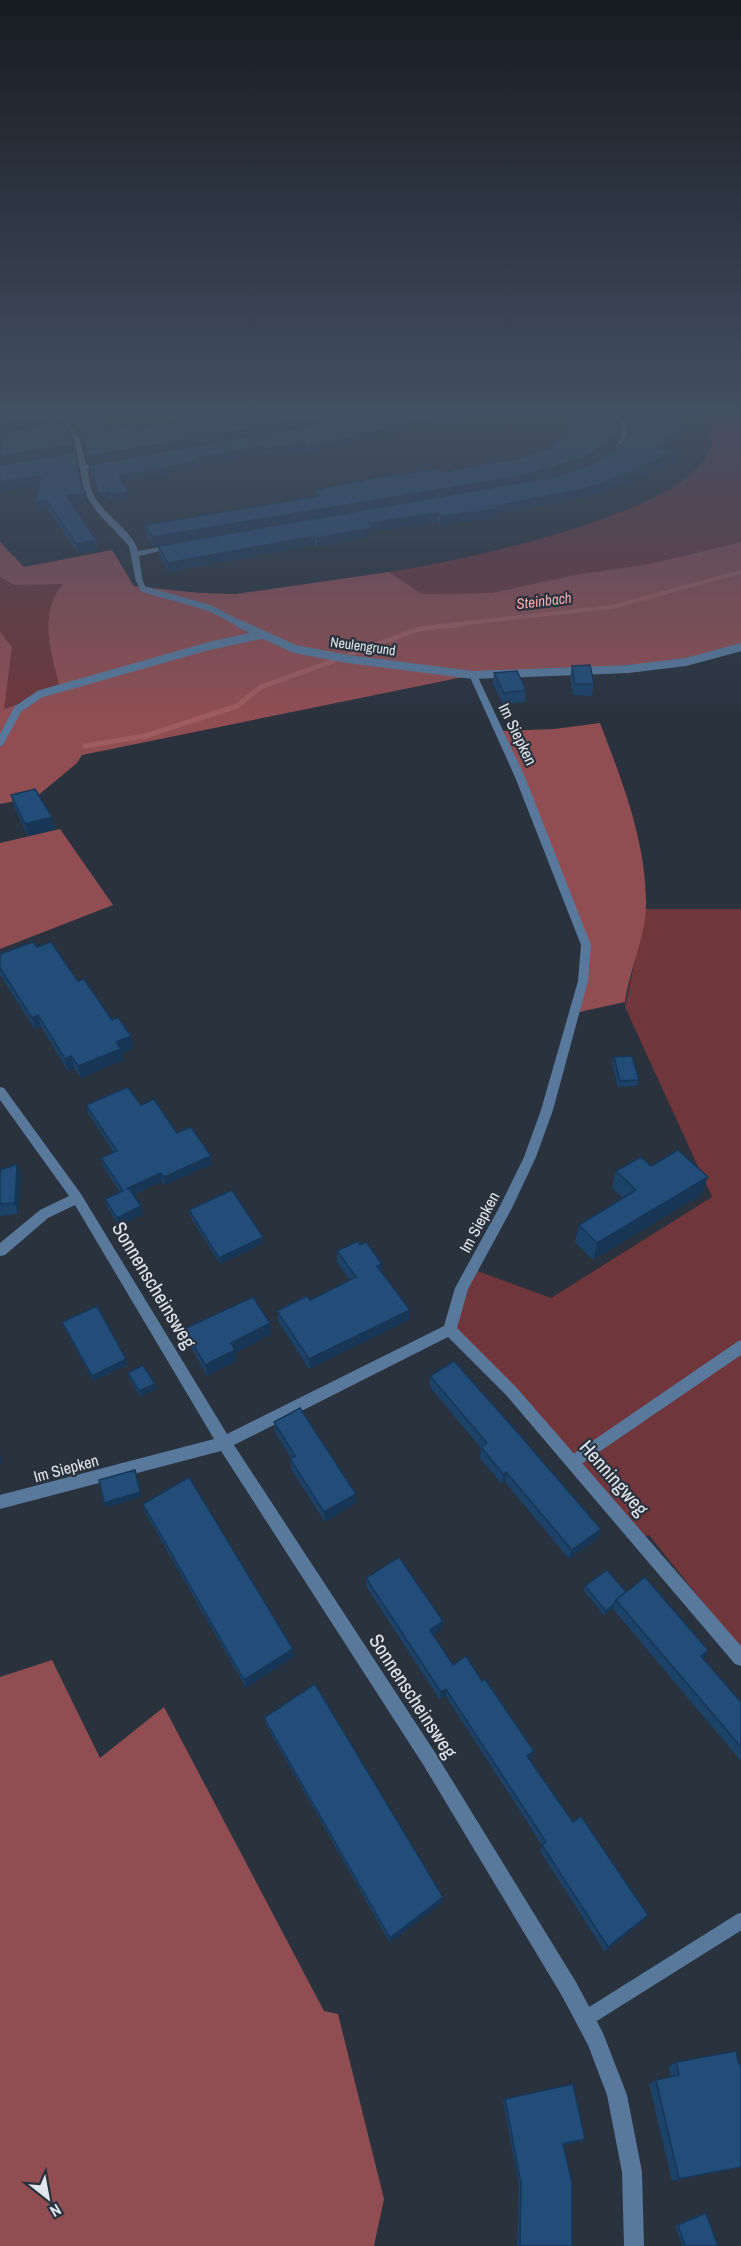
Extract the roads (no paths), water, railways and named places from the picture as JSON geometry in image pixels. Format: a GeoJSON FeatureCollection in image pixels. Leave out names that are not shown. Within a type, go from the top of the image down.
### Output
{"type":"FeatureCollection","features":[{"type":"Feature","properties":{"kind":"street","name":"Neulengrund"},"geometry":{"type":"LineString","coordinates":[[105,514],[133,545],[140,582]]}},
{"type":"Feature","properties":{"kind":"street"},"geometry":{"type":"LineString","coordinates":[[135,554],[180,546]]}},
{"type":"Feature","properties":{"kind":"street","name":"Im Siepken"},"geometry":{"type":"LineString","coordinates":[[0,1502],[224,1443],[450,1330],[462,1288],[506,1209],[531,1157],[584,981],[586,945],[520,777],[473,675]]}},
{"type":"Feature","properties":{"kind":"street","name":"Sonnenscheinsweg"},"geometry":{"type":"LineString","coordinates":[[0,1091],[77,1198],[224,1443],[430,1760],[548,1951],[596,2040],[617,2095],[632,2172],[634,2246]]}},
{"type":"Feature","properties":{"kind":"street"},"geometry":{"type":"LineString","coordinates":[[0,1251],[44,1214],[77,1198]]}},
{"type":"Feature","properties":{"kind":"street","name":"Henningweg"},"geometry":{"type":"LineString","coordinates":[[450,1330],[511,1391],[741,1658]]}},
{"type":"Feature","properties":{"kind":"lane","name":"Neulengrund"},"geometry":{"type":"LineString","coordinates":[[140,582],[142,589],[210,608],[260,635],[314,653],[473,675],[628,669],[686,662],[741,647]]}},
{"type":"Feature","properties":{"kind":"lane"},"geometry":{"type":"LineString","coordinates":[[0,742],[18,709],[40,694],[209,646],[260,635]]}},
{"type":"Feature","properties":{"kind":"lane"},"geometry":{"type":"LineString","coordinates":[[573,1462],[741,1347]]}},
{"type":"Feature","properties":{"kind":"lane"},"geometry":{"type":"LineString","coordinates":[[585,2019],[741,1922]]}},
{"type":"Feature","properties":{"kind":"waterway","name":"Steinbach"},"geometry":{"type":"LineString","coordinates":[[450,625],[612,607],[741,572]]}},
{"type":"Feature","properties":{"kind":"waterway","name":"Steinbach"},"geometry":{"type":"LineString","coordinates":[[350,654],[419,629],[463,624]]}},
{"type":"Feature","properties":{"kind":"waterway","name":"Steinbach"},"geometry":{"type":"LineString","coordinates":[[85,746],[145,736],[237,706],[261,687],[333,661]]}}]}
